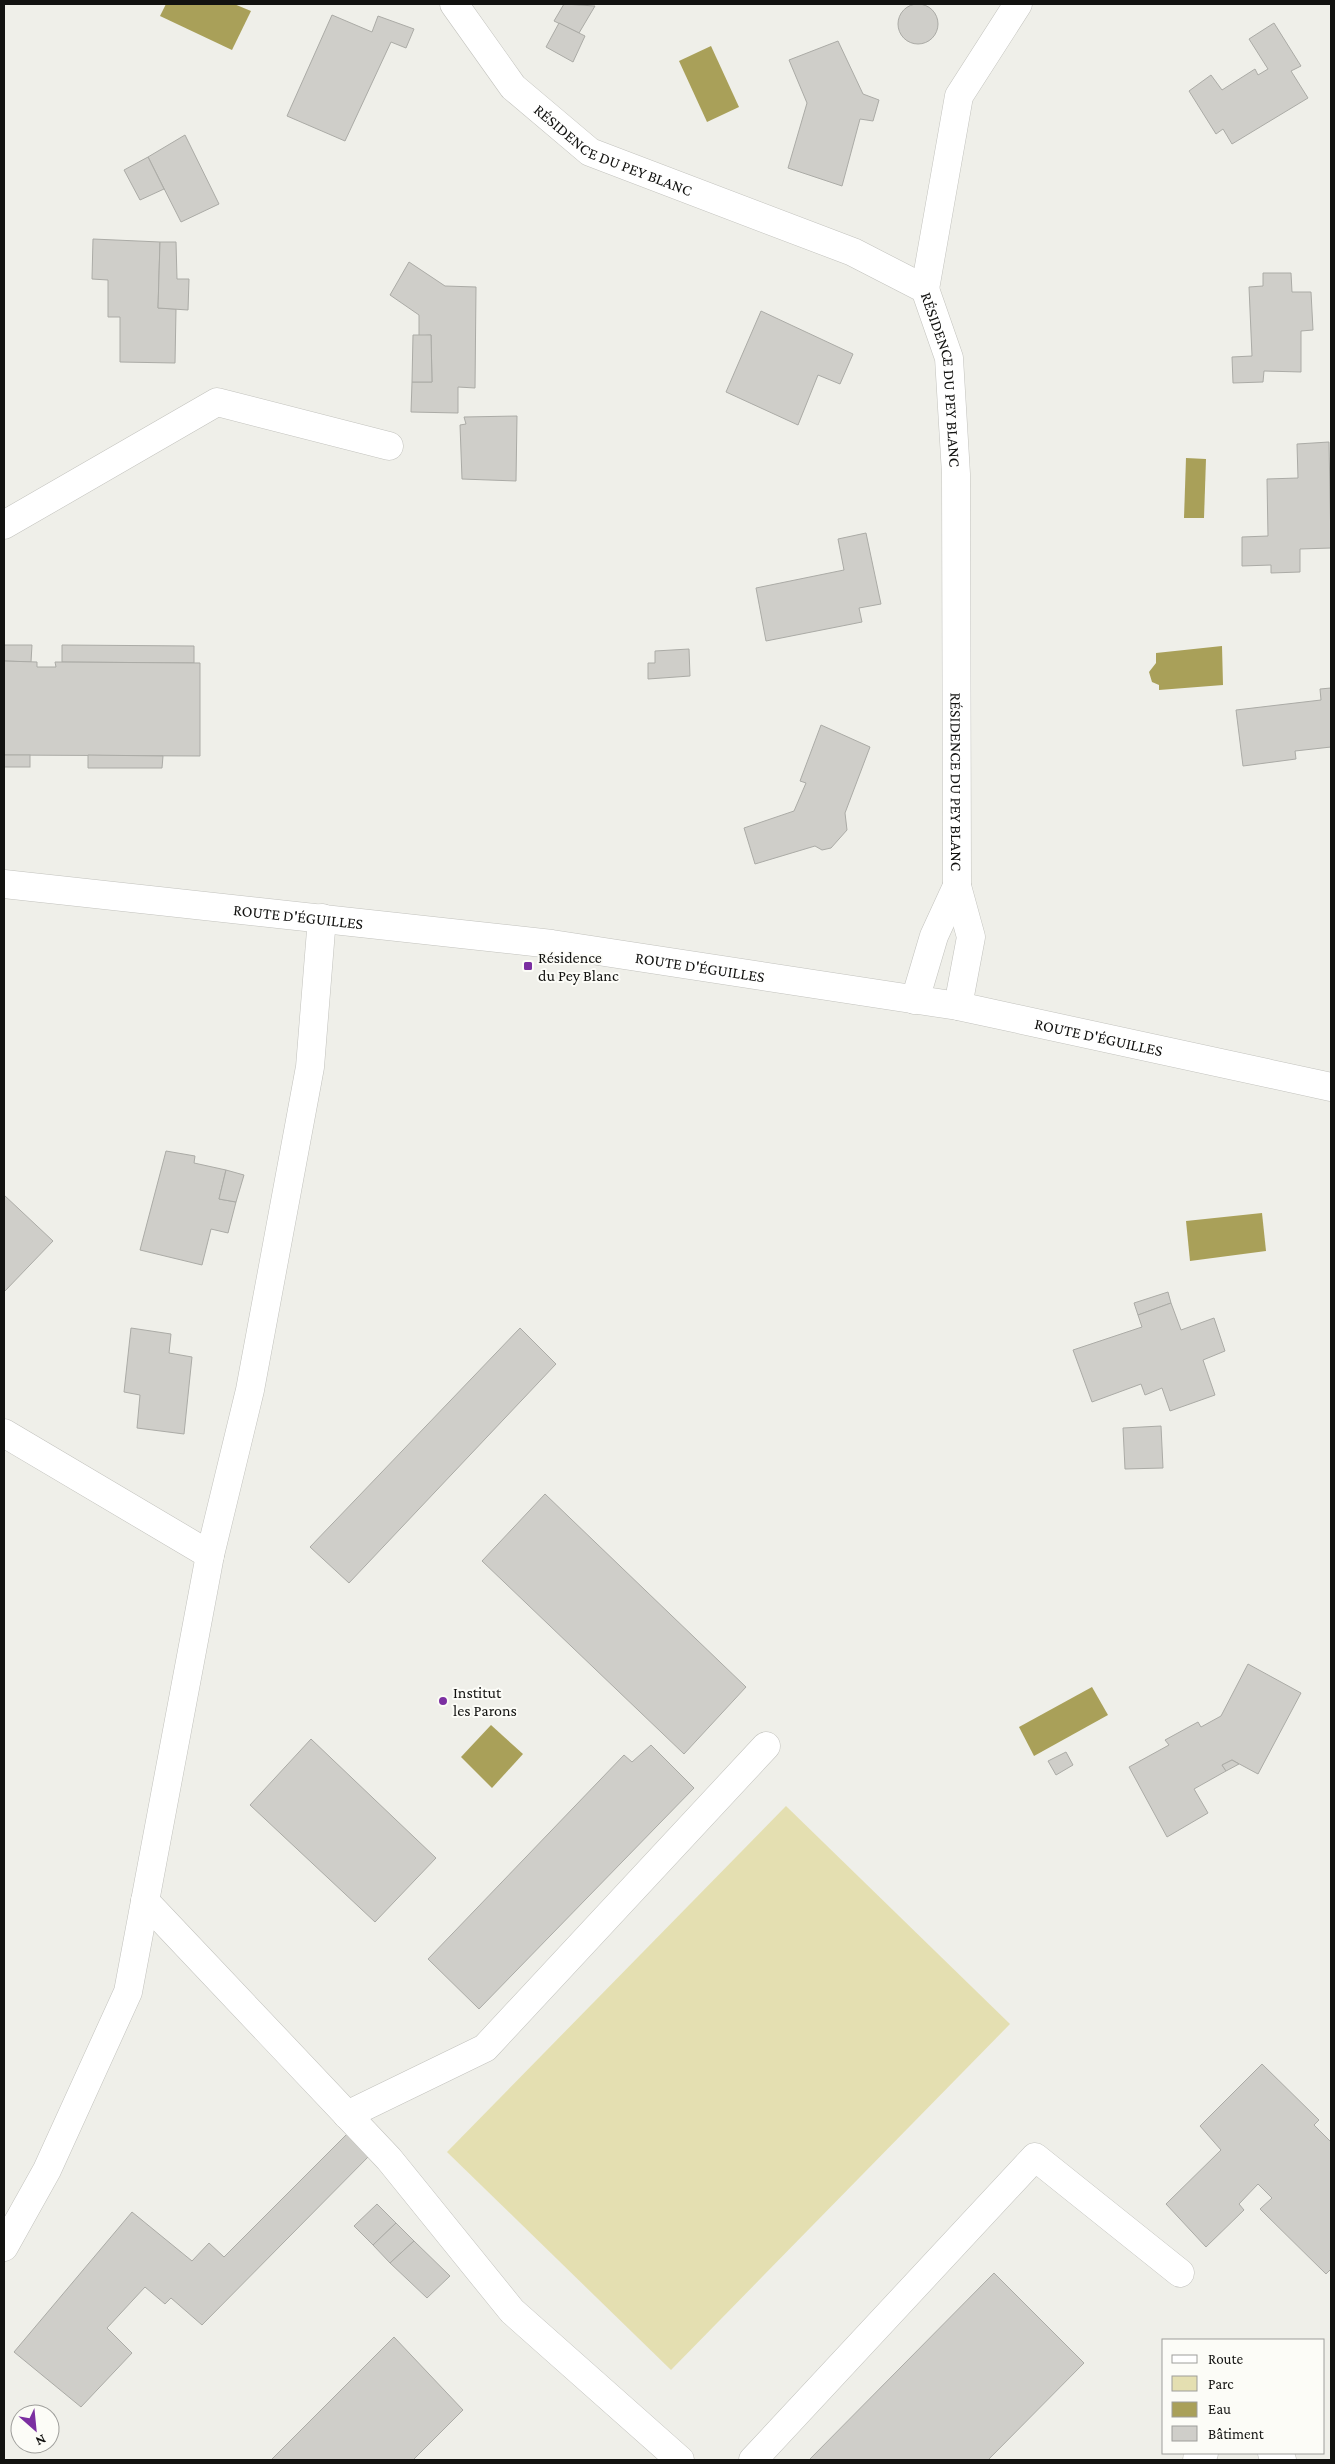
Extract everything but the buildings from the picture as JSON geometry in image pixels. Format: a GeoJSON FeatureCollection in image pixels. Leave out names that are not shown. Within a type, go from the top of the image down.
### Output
{"type":"FeatureCollection","features":[{"type":"Feature","properties":{"kind":"street","name":"RÉSIDENCE DU PEY BLANC"},"geometry":{"type":"LineString","coordinates":[[454,4],[513,87],[590,152],[853,252],[925,289],[949,358],[956,474],[957,886],[971,938],[958,1006]]}},
{"type":"Feature","properties":{"kind":"street"},"geometry":{"type":"LineString","coordinates":[[925,289],[959,96],[1018,4]]}},
{"type":"Feature","properties":{"kind":"street"},"geometry":{"type":"LineString","coordinates":[[4,525],[217,402],[389,446]]}},
{"type":"Feature","properties":{"kind":"street","name":"ROUTE D'ÉGUILLES"},"geometry":{"type":"LineString","coordinates":[[4,884],[552,944],[958,1006],[1331,1087]]}},
{"type":"Feature","properties":{"kind":"street","name":"RÉSIDENCE DU PEY BLANC"},"geometry":{"type":"LineString","coordinates":[[915,1000],[934,936],[957,886]]}},
{"type":"Feature","properties":{"kind":"street"},"geometry":{"type":"LineString","coordinates":[[4,2247],[47,2170],[128,1992],[210,1555],[250,1390],[310,1067],[322,918]]}},
{"type":"Feature","properties":{"kind":"street"},"geometry":{"type":"LineString","coordinates":[[4,1433],[210,1555]]}},
{"type":"Feature","properties":{"kind":"street"},"geometry":{"type":"LineString","coordinates":[[347,2115],[485,2048],[766,1746]]}},
{"type":"Feature","properties":{"kind":"street"},"geometry":{"type":"LineString","coordinates":[[145,1901],[389,2160],[512,2311],[680,2460]]}},
{"type":"Feature","properties":{"kind":"street"},"geometry":{"type":"LineString","coordinates":[[754,2460],[1035,2157],[1180,2273]]}},
{"type":"Feature","properties":{"kind":"green space"},"geometry":{"type":"Polygon","coordinates":[[[786,1806],[1010,2024],[671,2370],[447,2152],[786,1806]]]}},
{"type":"Feature","properties":{"kind":"water"},"geometry":{"type":"Polygon","coordinates":[[[166,4],[234,4],[251,11],[232,50],[160,16],[166,4]]]}},
{"type":"Feature","properties":{"kind":"water"},"geometry":{"type":"Polygon","coordinates":[[[711,46],[739,107],[707,122],[679,61],[711,46]]]}},
{"type":"Feature","properties":{"kind":"water"},"geometry":{"type":"Polygon","coordinates":[[[1186,458],[1206,459],[1204,518],[1184,518],[1186,458]]]}},
{"type":"Feature","properties":{"kind":"water"},"geometry":{"type":"Polygon","coordinates":[[[1222,646],[1223,685],[1159,690],[1159,685],[1152,682],[1149,672],[1156,663],[1156,653],[1222,646]]]}},
{"type":"Feature","properties":{"kind":"water"},"geometry":{"type":"Polygon","coordinates":[[[1262,1213],[1266,1251],[1190,1261],[1186,1221],[1262,1213]]]}},
{"type":"Feature","properties":{"kind":"water"},"geometry":{"type":"Polygon","coordinates":[[[1092,1687],[1108,1715],[1034,1756],[1019,1727],[1092,1687]]]}},
{"type":"Feature","properties":{"kind":"water"},"geometry":{"type":"Polygon","coordinates":[[[491,1725],[523,1754],[492,1788],[461,1757],[491,1725]]]}},
{"type":"Feature","properties":{"kind":"place","name":"Résidence du Pey Blanc"},"geometry":{"type":"Point","coordinates":[528,966]}},
{"type":"Feature","properties":{"kind":"place","name":"Institut les Parons"},"geometry":{"type":"Point","coordinates":[443,1701]}}]}
